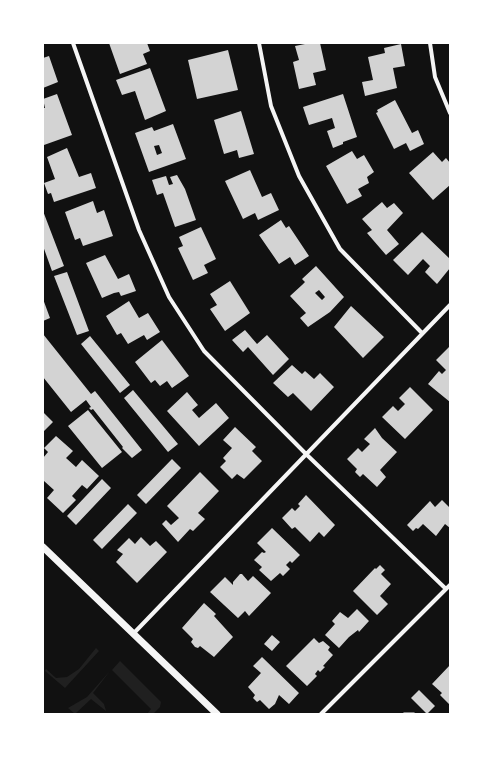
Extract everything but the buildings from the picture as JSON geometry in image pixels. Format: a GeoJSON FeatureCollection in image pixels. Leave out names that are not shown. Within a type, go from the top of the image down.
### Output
{"type":"FeatureCollection","features":[{"type":"Feature","properties":{"kind":"street"},"geometry":{"type":"LineString","coordinates":[[73,43],[139,230],[169,297],[204,351],[306,454],[446,589]]}},
{"type":"Feature","properties":{"kind":"street"},"geometry":{"type":"LineString","coordinates":[[259,43],[271,106],[302,183],[340,248],[422,333]]}},
{"type":"Feature","properties":{"kind":"street"},"geometry":{"type":"LineString","coordinates":[[430,43],[434,77],[450,113]]}},
{"type":"Feature","properties":{"kind":"street"},"geometry":{"type":"LineString","coordinates":[[133,634],[450,304]]}},
{"type":"Feature","properties":{"kind":"street"},"geometry":{"type":"LineString","coordinates":[[43,547],[217,714]]}},
{"type":"Feature","properties":{"kind":"street"},"geometry":{"type":"LineString","coordinates":[[321,714],[450,584]]}},
{"type":"Feature","properties":{"kind":"lane"},"geometry":{"type":"LineString","coordinates":[[404,714],[414,714]]}},
{"type":"Feature","properties":{"kind":"shaded area"},"geometry":{"type":"Polygon","coordinates":[[[96,648],[99,651],[65,688],[45,671],[46,669],[56,678],[67,677],[79,669],[96,648]]]}},
{"type":"Feature","properties":{"kind":"shaded area"},"geometry":{"type":"Polygon","coordinates":[[[120,661],[161,702],[160,707],[153,714],[147,714],[151,709],[112,670],[120,661]]]}},
{"type":"Feature","properties":{"kind":"shaded area"},"geometry":{"type":"Polygon","coordinates":[[[110,671],[93,693],[104,704],[106,711],[91,699],[75,714],[68,708],[87,697],[110,671]]]}}]}
